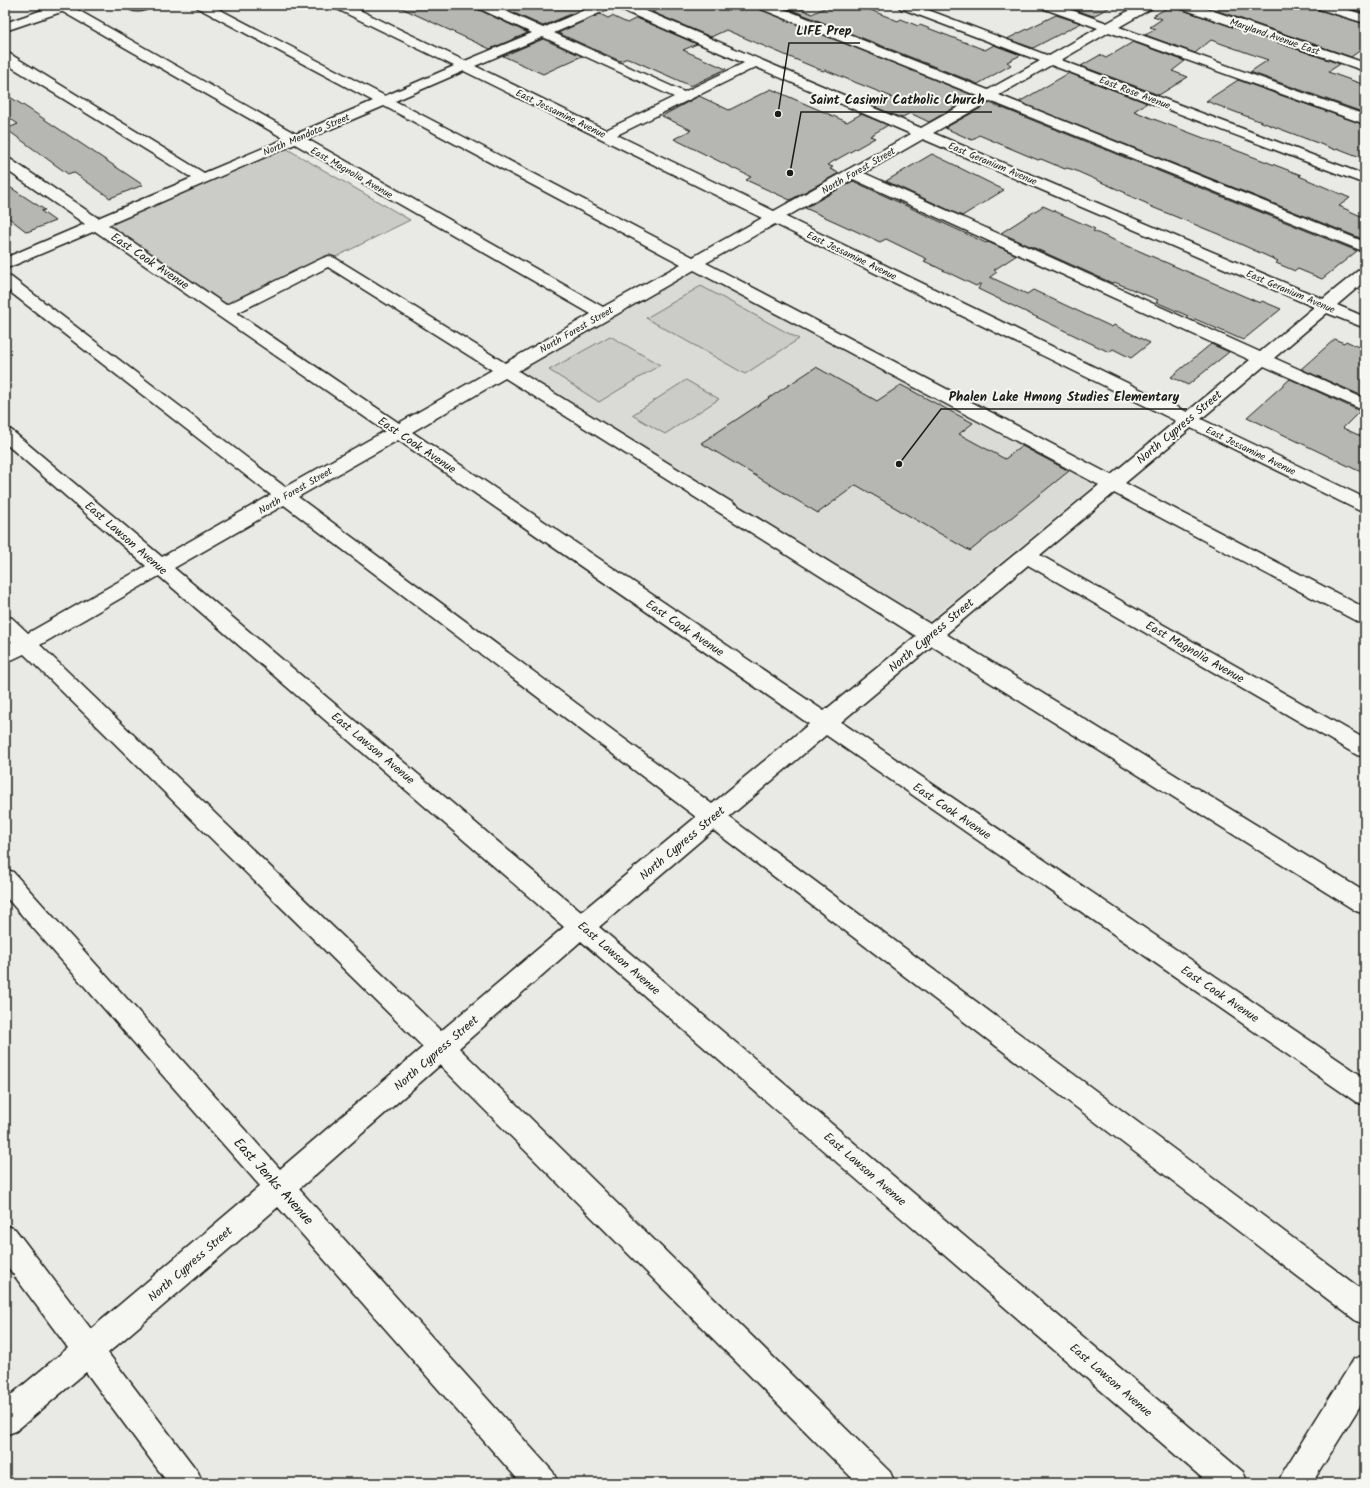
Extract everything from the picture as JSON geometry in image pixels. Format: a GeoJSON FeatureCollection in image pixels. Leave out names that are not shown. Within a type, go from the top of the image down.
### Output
{"type":"FeatureCollection","features":[{"type":"Feature","properties":{"kind":"street"},"geometry":{"type":"LineString","coordinates":[[131,5],[137,8],[145,5]]}},
{"type":"Feature","properties":{"kind":"street"},"geometry":{"type":"LineString","coordinates":[[202,5],[1365,617]]}},
{"type":"Feature","properties":{"kind":"street","name":"East Jessamine Avenue"},"geometry":{"type":"LineString","coordinates":[[339,5],[1365,506]]}},
{"type":"Feature","properties":{"kind":"street"},"geometry":{"type":"LineString","coordinates":[[482,5],[685,97]]}},
{"type":"Feature","properties":{"kind":"street","name":"North Mendota Street"},"geometry":{"type":"LineString","coordinates":[[5,264],[607,5]]}},
{"type":"Feature","properties":{"kind":"street","name":"East Geranium Avenue"},"geometry":{"type":"LineString","coordinates":[[621,5],[1365,323]]}},
{"type":"Feature","properties":{"kind":"street"},"geometry":{"type":"LineString","coordinates":[[763,5],[1365,247]]}},
{"type":"Feature","properties":{"kind":"street","name":"East Rose Avenue"},"geometry":{"type":"LineString","coordinates":[[904,5],[1365,180]]}},
{"type":"Feature","properties":{"kind":"street"},"geometry":{"type":"LineString","coordinates":[[1046,5],[1365,120]]}},
{"type":"Feature","properties":{"kind":"street","name":"North Forest Street"},"geometry":{"type":"LineString","coordinates":[[16,649],[1148,5]]}},
{"type":"Feature","properties":{"kind":"street","name":"Maryland Avenue East"},"geometry":{"type":"LineString","coordinates":[[1184,5],[1365,67]]}},
{"type":"Feature","properties":{"kind":"street"},"geometry":{"type":"LineString","coordinates":[[1320,5],[1365,19]]}},
{"type":"Feature","properties":{"kind":"street"},"geometry":{"type":"LineString","coordinates":[[5,27],[64,6]]}},
{"type":"Feature","properties":{"kind":"street","name":"East Magnolia Avenue"},"geometry":{"type":"LineString","coordinates":[[64,6],[603,314]]}},
{"type":"Feature","properties":{"kind":"street"},"geometry":{"type":"LineString","coordinates":[[5,57],[203,179]]}},
{"type":"Feature","properties":{"kind":"street"},"geometry":{"type":"LineString","coordinates":[[606,135],[756,62]]}},
{"type":"Feature","properties":{"kind":"street","name":"East Cook Avenue"},"geometry":{"type":"LineString","coordinates":[[5,162],[225,312],[397,432],[1365,1093]]}},
{"type":"Feature","properties":{"kind":"street"},"geometry":{"type":"LineString","coordinates":[[852,173],[1365,406]]}},
{"type":"Feature","properties":{"kind":"street"},"geometry":{"type":"LineString","coordinates":[[225,312],[329,261],[1365,904]]}},
{"type":"Feature","properties":{"kind":"street","name":"North Cypress Street"},"geometry":{"type":"LineString","coordinates":[[5,1420],[280,1187],[582,926],[1365,273]]}},
{"type":"Feature","properties":{"kind":"street"},"geometry":{"type":"LineString","coordinates":[[5,280],[284,496],[713,817],[1365,1310]]}},
{"type":"Feature","properties":{"kind":"street","name":"East Lawson Avenue"},"geometry":{"type":"LineString","coordinates":[[5,434],[1232,1483]]}},
{"type":"Feature","properties":{"kind":"street","name":"East Magnolia Avenue"},"geometry":{"type":"LineString","coordinates":[[1026,555],[1365,749]]}},
{"type":"Feature","properties":{"kind":"street"},"geometry":{"type":"LineString","coordinates":[[5,622],[16,649],[441,1048],[879,1483]]}},
{"type":"Feature","properties":{"kind":"street","name":"East Jenks Avenue"},"geometry":{"type":"LineString","coordinates":[[5,879],[542,1483]]}},
{"type":"Feature","properties":{"kind":"street"},"geometry":{"type":"LineString","coordinates":[[5,1239],[187,1483]]}},
{"type":"Feature","properties":{"kind":"street"},"geometry":{"type":"LineString","coordinates":[[1294,1483],[1365,1370]]}},
{"type":"Feature","properties":{"kind":"shaded area"},"geometry":{"type":"Polygon","coordinates":[[[282,146],[410,220],[225,312],[96,225],[282,146]]]}},
{"type":"Feature","properties":{"kind":"shaded area"},"geometry":{"type":"Polygon","coordinates":[[[693,263],[1099,482],[924,625],[505,370],[693,263]]]}},
{"type":"Feature","properties":{"kind":"shaded area"},"geometry":{"type":"Polygon","coordinates":[[[701,286],[799,339],[745,374],[646,318],[701,286]]]}},
{"type":"Feature","properties":{"kind":"shaded area"},"geometry":{"type":"Polygon","coordinates":[[[610,336],[660,365],[599,402],[549,370],[610,336]]]}},
{"type":"Feature","properties":{"kind":"shaded area"},"geometry":{"type":"Polygon","coordinates":[[[686,380],[719,399],[665,434],[632,415],[686,380]]]}},
{"type":"Feature","properties":{"kind":"building"},"geometry":{"type":"Polygon","coordinates":[[[395,5],[475,5],[477,9],[528,33],[490,49],[395,5]]]}},
{"type":"Feature","properties":{"kind":"building"},"geometry":{"type":"Polygon","coordinates":[[[496,5],[577,5],[585,8],[543,26],[496,5]]]}},
{"type":"Feature","properties":{"kind":"building"},"geometry":{"type":"Polygon","coordinates":[[[666,5],[751,5],[975,96],[929,122],[910,113],[901,118],[875,107],[892,97],[825,70],[823,71],[726,30],[711,37],[652,12],[666,5]]]}},
{"type":"Feature","properties":{"kind":"building"},"geometry":{"type":"Polygon","coordinates":[[[830,5],[858,5],[898,21],[901,19],[918,26],[920,25],[985,50],[994,45],[1021,55],[1007,62],[1011,65],[978,84],[789,9],[795,6],[812,14],[830,5]]]}},
{"type":"Feature","properties":{"kind":"building"},"geometry":{"type":"Polygon","coordinates":[[[1075,5],[1114,5],[1093,16],[1070,8],[1075,5]]]}},
{"type":"Feature","properties":{"kind":"building"},"geometry":{"type":"Polygon","coordinates":[[[1172,5],[1177,5],[1180,9],[1340,64],[1328,72],[1365,85],[1365,113],[1250,72],[1268,60],[1211,40],[1195,53],[1145,35],[1156,29],[1150,27],[1162,19],[1153,16],[1172,5]]]}},
{"type":"Feature","properties":{"kind":"building"},"geometry":{"type":"Polygon","coordinates":[[[1201,5],[1313,5],[1316,9],[1365,24],[1365,47],[1351,57],[1201,5]]]}},
{"type":"Feature","properties":{"kind":"building"},"geometry":{"type":"Polygon","coordinates":[[[1355,5],[1365,5],[1365,13],[1350,9],[1355,5]]]}},
{"type":"Feature","properties":{"kind":"building"},"geometry":{"type":"Polygon","coordinates":[[[600,14],[608,18],[612,16],[627,23],[637,18],[697,44],[683,50],[726,69],[691,86],[628,58],[620,61],[558,33],[600,14]]]}},
{"type":"Feature","properties":{"kind":"building"},"geometry":{"type":"Polygon","coordinates":[[[1056,15],[1081,23],[1033,48],[1007,39],[1056,15]]]}},
{"type":"Feature","properties":{"kind":"building"},"geometry":{"type":"Polygon","coordinates":[[[543,39],[582,56],[543,74],[503,56],[543,39]]]}},
{"type":"Feature","properties":{"kind":"building"},"geometry":{"type":"Polygon","coordinates":[[[1133,42],[1185,61],[1172,71],[1188,77],[1159,95],[1081,66],[1100,55],[1106,58],[1133,42]]]}},
{"type":"Feature","properties":{"kind":"building"},"geometry":{"type":"Polygon","coordinates":[[[1069,73],[1147,103],[1134,111],[1301,175],[1299,176],[1350,198],[1339,206],[1365,218],[1365,240],[1019,102],[1069,73]]]}},
{"type":"Feature","properties":{"kind":"building"},"geometry":{"type":"Polygon","coordinates":[[[1238,80],[1365,125],[1365,159],[1337,148],[1336,150],[1206,101],[1238,80]]]}},
{"type":"Feature","properties":{"kind":"building"},"geometry":{"type":"Polygon","coordinates":[[[771,89],[847,122],[861,114],[888,125],[870,136],[875,138],[827,165],[833,167],[830,169],[839,173],[790,200],[746,180],[751,177],[674,139],[691,130],[662,116],[699,96],[729,110],[771,89]]]}},
{"type":"Feature","properties":{"kind":"building"},"geometry":{"type":"Polygon","coordinates":[[[5,94],[143,185],[110,198],[73,172],[68,174],[6,129],[18,124],[5,115],[5,94]]]}},
{"type":"Feature","properties":{"kind":"building"},"geometry":{"type":"Polygon","coordinates":[[[990,103],[1357,251],[1322,279],[1298,269],[1295,271],[1276,263],[1278,261],[1218,234],[1147,205],[1148,204],[1125,194],[1126,193],[1074,170],[1067,168],[1065,169],[1041,159],[1038,160],[979,135],[972,140],[945,128],[990,103]]]}},
{"type":"Feature","properties":{"kind":"building"},"geometry":{"type":"Polygon","coordinates":[[[932,154],[1004,190],[962,216],[886,181],[932,154]]]}},
{"type":"Feature","properties":{"kind":"building"},"geometry":{"type":"Polygon","coordinates":[[[853,181],[986,243],[988,242],[1017,255],[994,270],[997,272],[990,277],[1027,294],[1033,290],[1112,327],[1114,325],[1150,343],[1131,358],[1113,349],[1109,352],[978,289],[981,283],[976,286],[924,261],[927,259],[886,239],[880,242],[805,208],[853,181]]]}},
{"type":"Feature","properties":{"kind":"building"},"geometry":{"type":"Polygon","coordinates":[[[5,184],[45,210],[41,211],[55,221],[27,232],[5,215],[5,184]]]}},
{"type":"Feature","properties":{"kind":"building"},"geometry":{"type":"Polygon","coordinates":[[[1043,206],[1095,229],[1093,231],[1260,303],[1262,301],[1281,309],[1243,340],[1156,302],[1158,300],[1114,282],[1112,283],[1001,233],[1043,206]]]}},
{"type":"Feature","properties":{"kind":"building"},"geometry":{"type":"Polygon","coordinates":[[[1335,339],[1344,343],[1346,341],[1365,350],[1365,397],[1301,369],[1335,339]]]}},
{"type":"Feature","properties":{"kind":"building"},"geometry":{"type":"Polygon","coordinates":[[[1211,344],[1229,352],[1188,385],[1171,377],[1211,344]]]}},
{"type":"Feature","properties":{"kind":"building"},"geometry":{"type":"Polygon","coordinates":[[[816,367],[877,401],[901,385],[973,423],[959,434],[1005,459],[1022,446],[1069,471],[970,551],[856,485],[818,513],[701,443],[816,367]]]}},
{"type":"Feature","properties":{"kind":"building"},"geometry":{"type":"Polygon","coordinates":[[[1290,379],[1360,411],[1343,428],[1365,438],[1365,474],[1247,417],[1290,379]]]}},
{"type":"Feature","properties":{"kind":"place","name":"LIFE Prep"},"geometry":{"type":"Point","coordinates":[778,114]}},
{"type":"Feature","properties":{"kind":"place","name":"Saint Casimir Catholic Church"},"geometry":{"type":"Point","coordinates":[790,173]}},
{"type":"Feature","properties":{"kind":"place","name":"Phalen Lake Hmong Studies Elementary"},"geometry":{"type":"Point","coordinates":[899,464]}}]}
